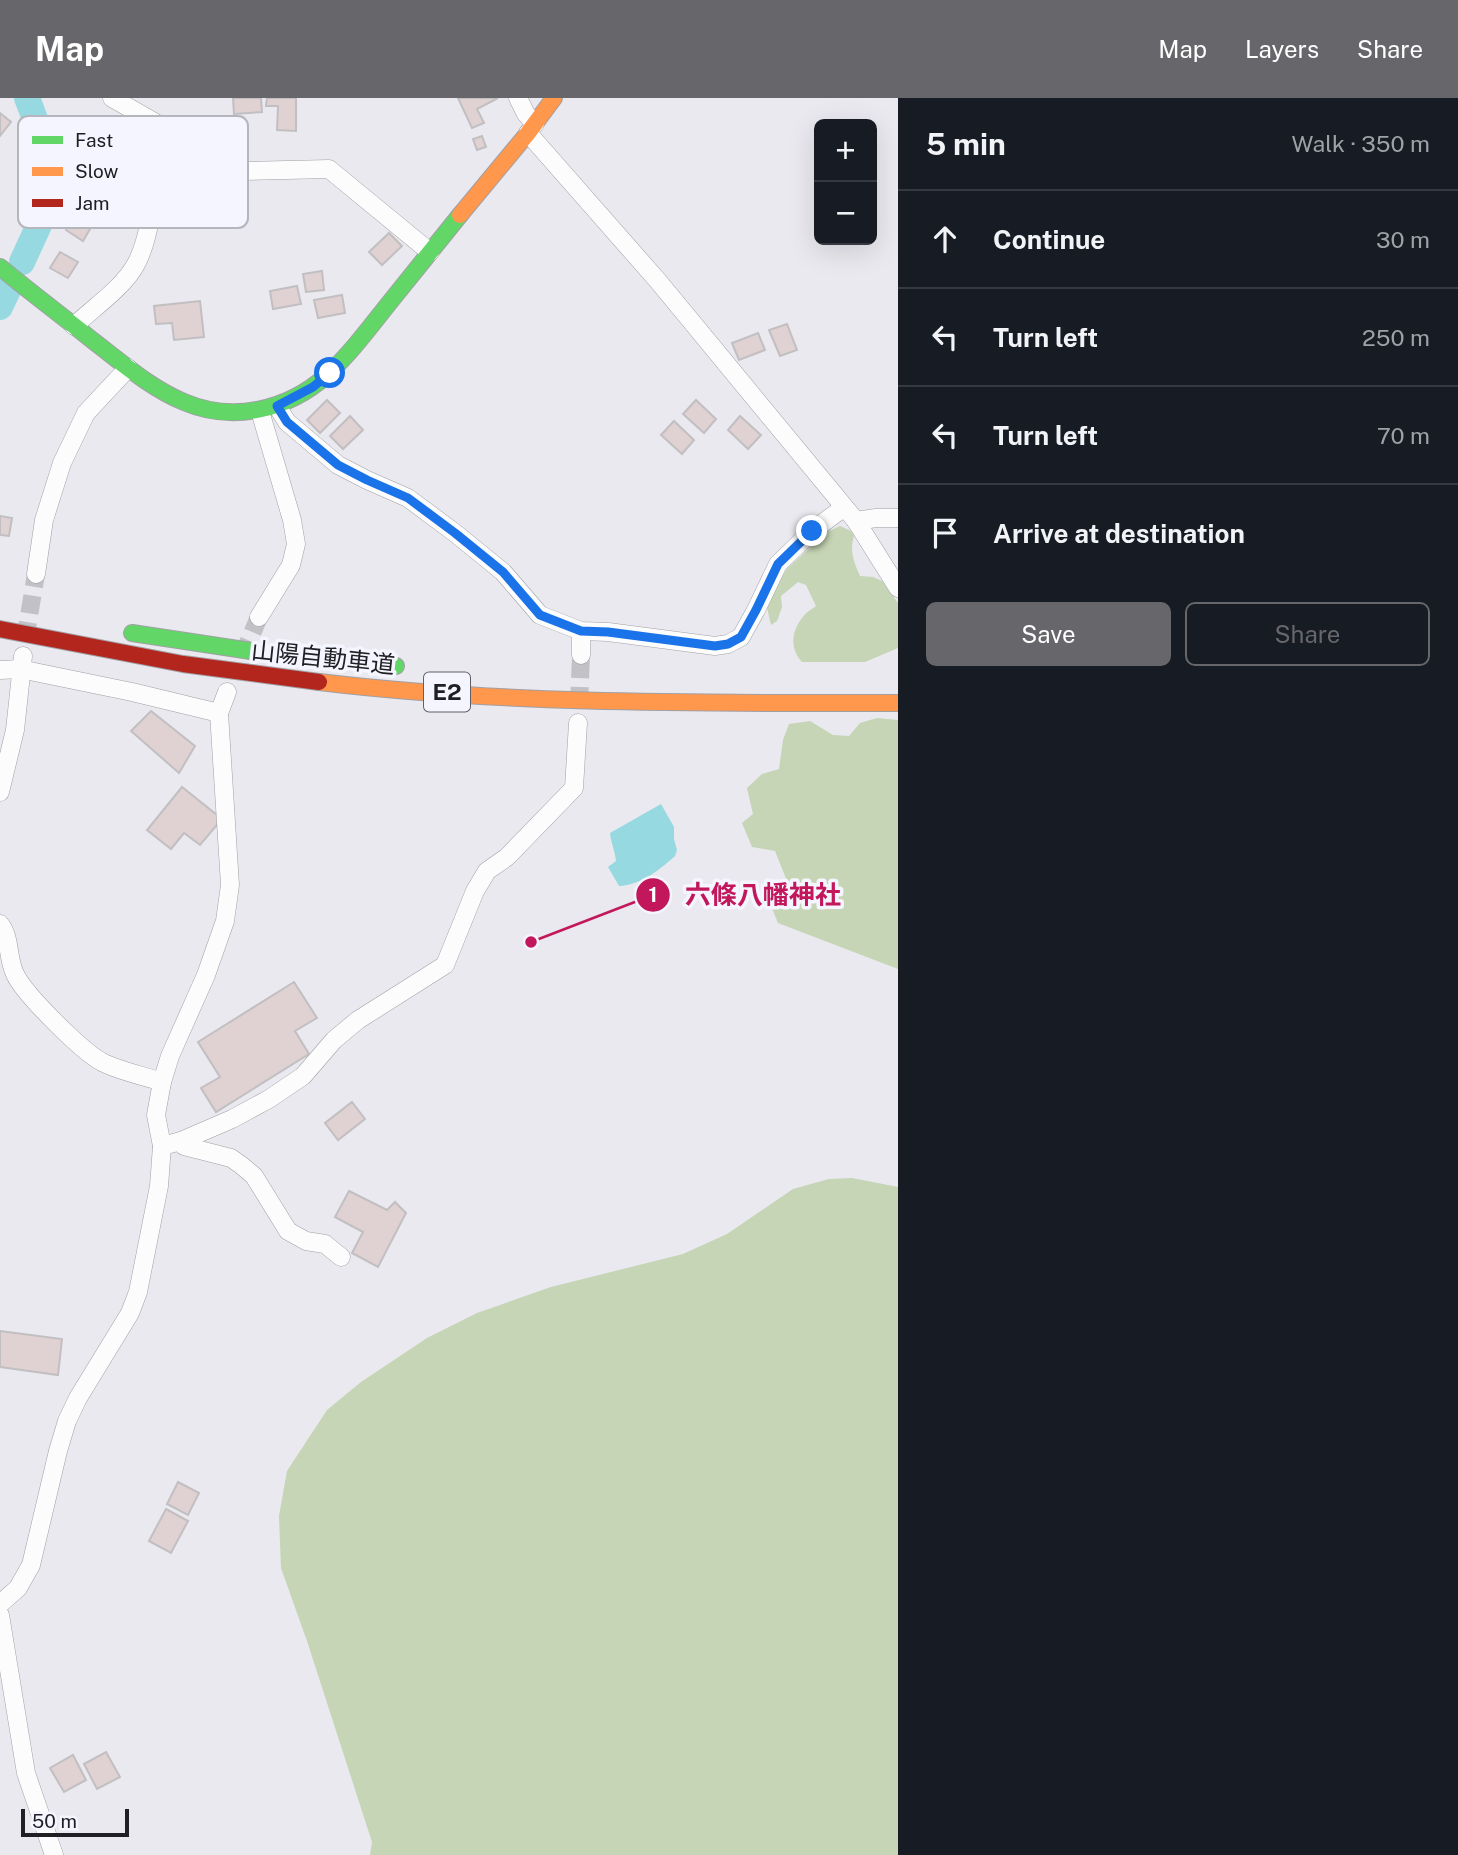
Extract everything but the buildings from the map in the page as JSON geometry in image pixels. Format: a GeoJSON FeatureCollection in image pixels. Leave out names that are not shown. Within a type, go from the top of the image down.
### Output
{"type":"FeatureCollection","features":[{"type":"Feature","properties":{"kind":"main road"},"geometry":{"type":"LineString","coordinates":[[0,267],[128,368],[159,389],[186,403],[213,411],[239,412],[269,408],[313,387],[330,373],[554,98]]}},
{"type":"Feature","properties":{"kind":"main road","name":"山陽自動車道"},"geometry":{"type":"LineString","coordinates":[[0,630],[244,673],[333,683],[608,701],[898,703]]}},
{"type":"Feature","properties":{"kind":"main road","name":"山陽自動車道"},"geometry":{"type":"LineString","coordinates":[[119,630],[251,651],[417,668]]}},
{"type":"Feature","properties":{"kind":"street"},"geometry":{"type":"LineString","coordinates":[[112,98],[144,116]]}},
{"type":"Feature","properties":{"kind":"street"},"geometry":{"type":"LineString","coordinates":[[518,98],[531,129],[850,515],[898,588]]}},
{"type":"Feature","properties":{"kind":"street"},"geometry":{"type":"LineString","coordinates":[[248,171],[329,169],[430,252]]}},
{"type":"Feature","properties":{"kind":"street"},"geometry":{"type":"LineString","coordinates":[[74,326],[121,283],[136,265],[147,228]]}},
{"type":"Feature","properties":{"kind":"street"},"geometry":{"type":"LineString","coordinates":[[36,574],[44,520],[62,463],[86,413],[128,368]]}},
{"type":"Feature","properties":{"kind":"street"},"geometry":{"type":"LineString","coordinates":[[269,408],[338,465],[408,498],[503,572],[540,615],[581,631],[715,646],[728,644],[741,637],[778,564],[812,531],[850,515],[898,518]]}},
{"type":"Feature","properties":{"kind":"street"},"geometry":{"type":"LineString","coordinates":[[259,617],[291,565],[296,544],[269,408]]}},
{"type":"Feature","properties":{"kind":"street"},"geometry":{"type":"LineString","coordinates":[[581,631],[581,655]]}},
{"type":"Feature","properties":{"kind":"street"},"geometry":{"type":"LineString","coordinates":[[0,792],[15,730],[22,662]]}},
{"type":"Feature","properties":{"kind":"street"},"geometry":{"type":"LineString","coordinates":[[0,670],[22,662],[219,713]]}},
{"type":"Feature","properties":{"kind":"street"},"geometry":{"type":"LineString","coordinates":[[0,1604],[18,1588],[31,1566],[67,1421],[130,1313],[138,1292],[159,1186],[162,1146],[156,1115],[162,1082],[225,921],[230,885],[219,713],[227,692]]}},
{"type":"Feature","properties":{"kind":"street"},"geometry":{"type":"LineString","coordinates":[[162,1146],[181,1141],[232,1119],[269,1099],[303,1076],[334,1040],[358,1020],[445,965],[475,891],[487,871],[507,857],[574,788],[578,723]]}},
{"type":"Feature","properties":{"kind":"street"},"geometry":{"type":"LineString","coordinates":[[0,924],[7,935],[15,975],[80,1046],[104,1063],[162,1082]]}},
{"type":"Feature","properties":{"kind":"street"},"geometry":{"type":"LineString","coordinates":[[181,1141],[184,1146],[231,1158],[241,1165],[254,1176],[288,1231],[306,1241],[325,1244],[341,1257]]}},
{"type":"Feature","properties":{"kind":"street"},"geometry":{"type":"LineString","coordinates":[[0,1615],[26,1773],[54,1855]]}},
{"type":"Feature","properties":{"kind":"green space"},"geometry":{"type":"Polygon","coordinates":[[[840,526],[851,531],[854,536],[852,552],[860,576],[882,581],[898,603],[898,648],[865,662],[802,662],[795,652],[794,635],[803,616],[816,606],[806,585],[798,582],[781,596],[782,607],[777,621],[771,625],[766,603],[787,569],[827,532],[840,526]]]}},
{"type":"Feature","properties":{"kind":"green space"},"geometry":{"type":"Polygon","coordinates":[[[877,718],[898,720],[898,969],[778,923],[766,893],[787,881],[775,851],[752,847],[742,823],[753,814],[747,788],[762,774],[779,769],[783,740],[789,724],[810,721],[833,735],[849,736],[860,723],[877,718]]]}},
{"type":"Feature","properties":{"kind":"green space"},"geometry":{"type":"Polygon","coordinates":[[[852,1178],[898,1187],[898,1855],[370,1855],[372,1842],[281,1568],[279,1516],[287,1471],[327,1410],[361,1382],[427,1338],[477,1313],[551,1287],[683,1254],[727,1234],[793,1189],[829,1179],[852,1178]]]}},
{"type":"Feature","properties":{"kind":"water"},"geometry":{"type":"Polygon","coordinates":[[[661,804],[674,827],[677,850],[675,856],[642,880],[619,886],[608,867],[616,861],[610,833],[661,804]]]}},
{"type":"Feature","properties":{"kind":"waterway"},"geometry":{"type":"LineString","coordinates":[[27,98],[34,116]]}},
{"type":"Feature","properties":{"kind":"waterway"},"geometry":{"type":"LineString","coordinates":[[22,262],[38,228]]}},
{"type":"Feature","properties":{"kind":"waterway"},"geometry":{"type":"LineString","coordinates":[[0,307],[9,288]]}},
{"type":"Feature","properties":{"kind":"tunnel"},"geometry":{"type":"LineString","coordinates":[[25,640],[36,574]]}},
{"type":"Feature","properties":{"kind":"tunnel"},"geometry":{"type":"LineString","coordinates":[[242,657],[259,617]]}},
{"type":"Feature","properties":{"kind":"tunnel"},"geometry":{"type":"LineString","coordinates":[[579,705],[581,655]]}},
{"type":"Feature","properties":{"kind":"traffic: fast"},"geometry":{"type":"LineString","coordinates":[[0,267],[159,390],[184,402],[222,412],[259,410],[295,397],[327,375],[360,340],[460,215]]}},
{"type":"Feature","properties":{"kind":"traffic: fast"},"geometry":{"type":"LineString","coordinates":[[132,633],[251,651],[396,666]]}},
{"type":"Feature","properties":{"kind":"traffic: slow"},"geometry":{"type":"LineString","coordinates":[[460,215],[554,98]]}},
{"type":"Feature","properties":{"kind":"traffic: slow"},"geometry":{"type":"LineString","coordinates":[[319,682],[391,690],[536,699],[898,703]]}},
{"type":"Feature","properties":{"kind":"traffic: jam"},"geometry":{"type":"LineString","coordinates":[[0,629],[183,664],[319,682]]}},
{"type":"Feature","properties":{"kind":"place","name":"六條八幡神社"},"geometry":{"type":"Point","coordinates":[531,942]}},
{"type":"Feature","properties":{"kind":"route"},"geometry":{"type":"LineString","coordinates":[[330,373],[313,387],[277,406],[287,422],[338,465],[408,498],[455,533],[503,572],[540,615],[581,631],[715,646],[728,644],[741,637],[778,564],[812,531]]}}]}
